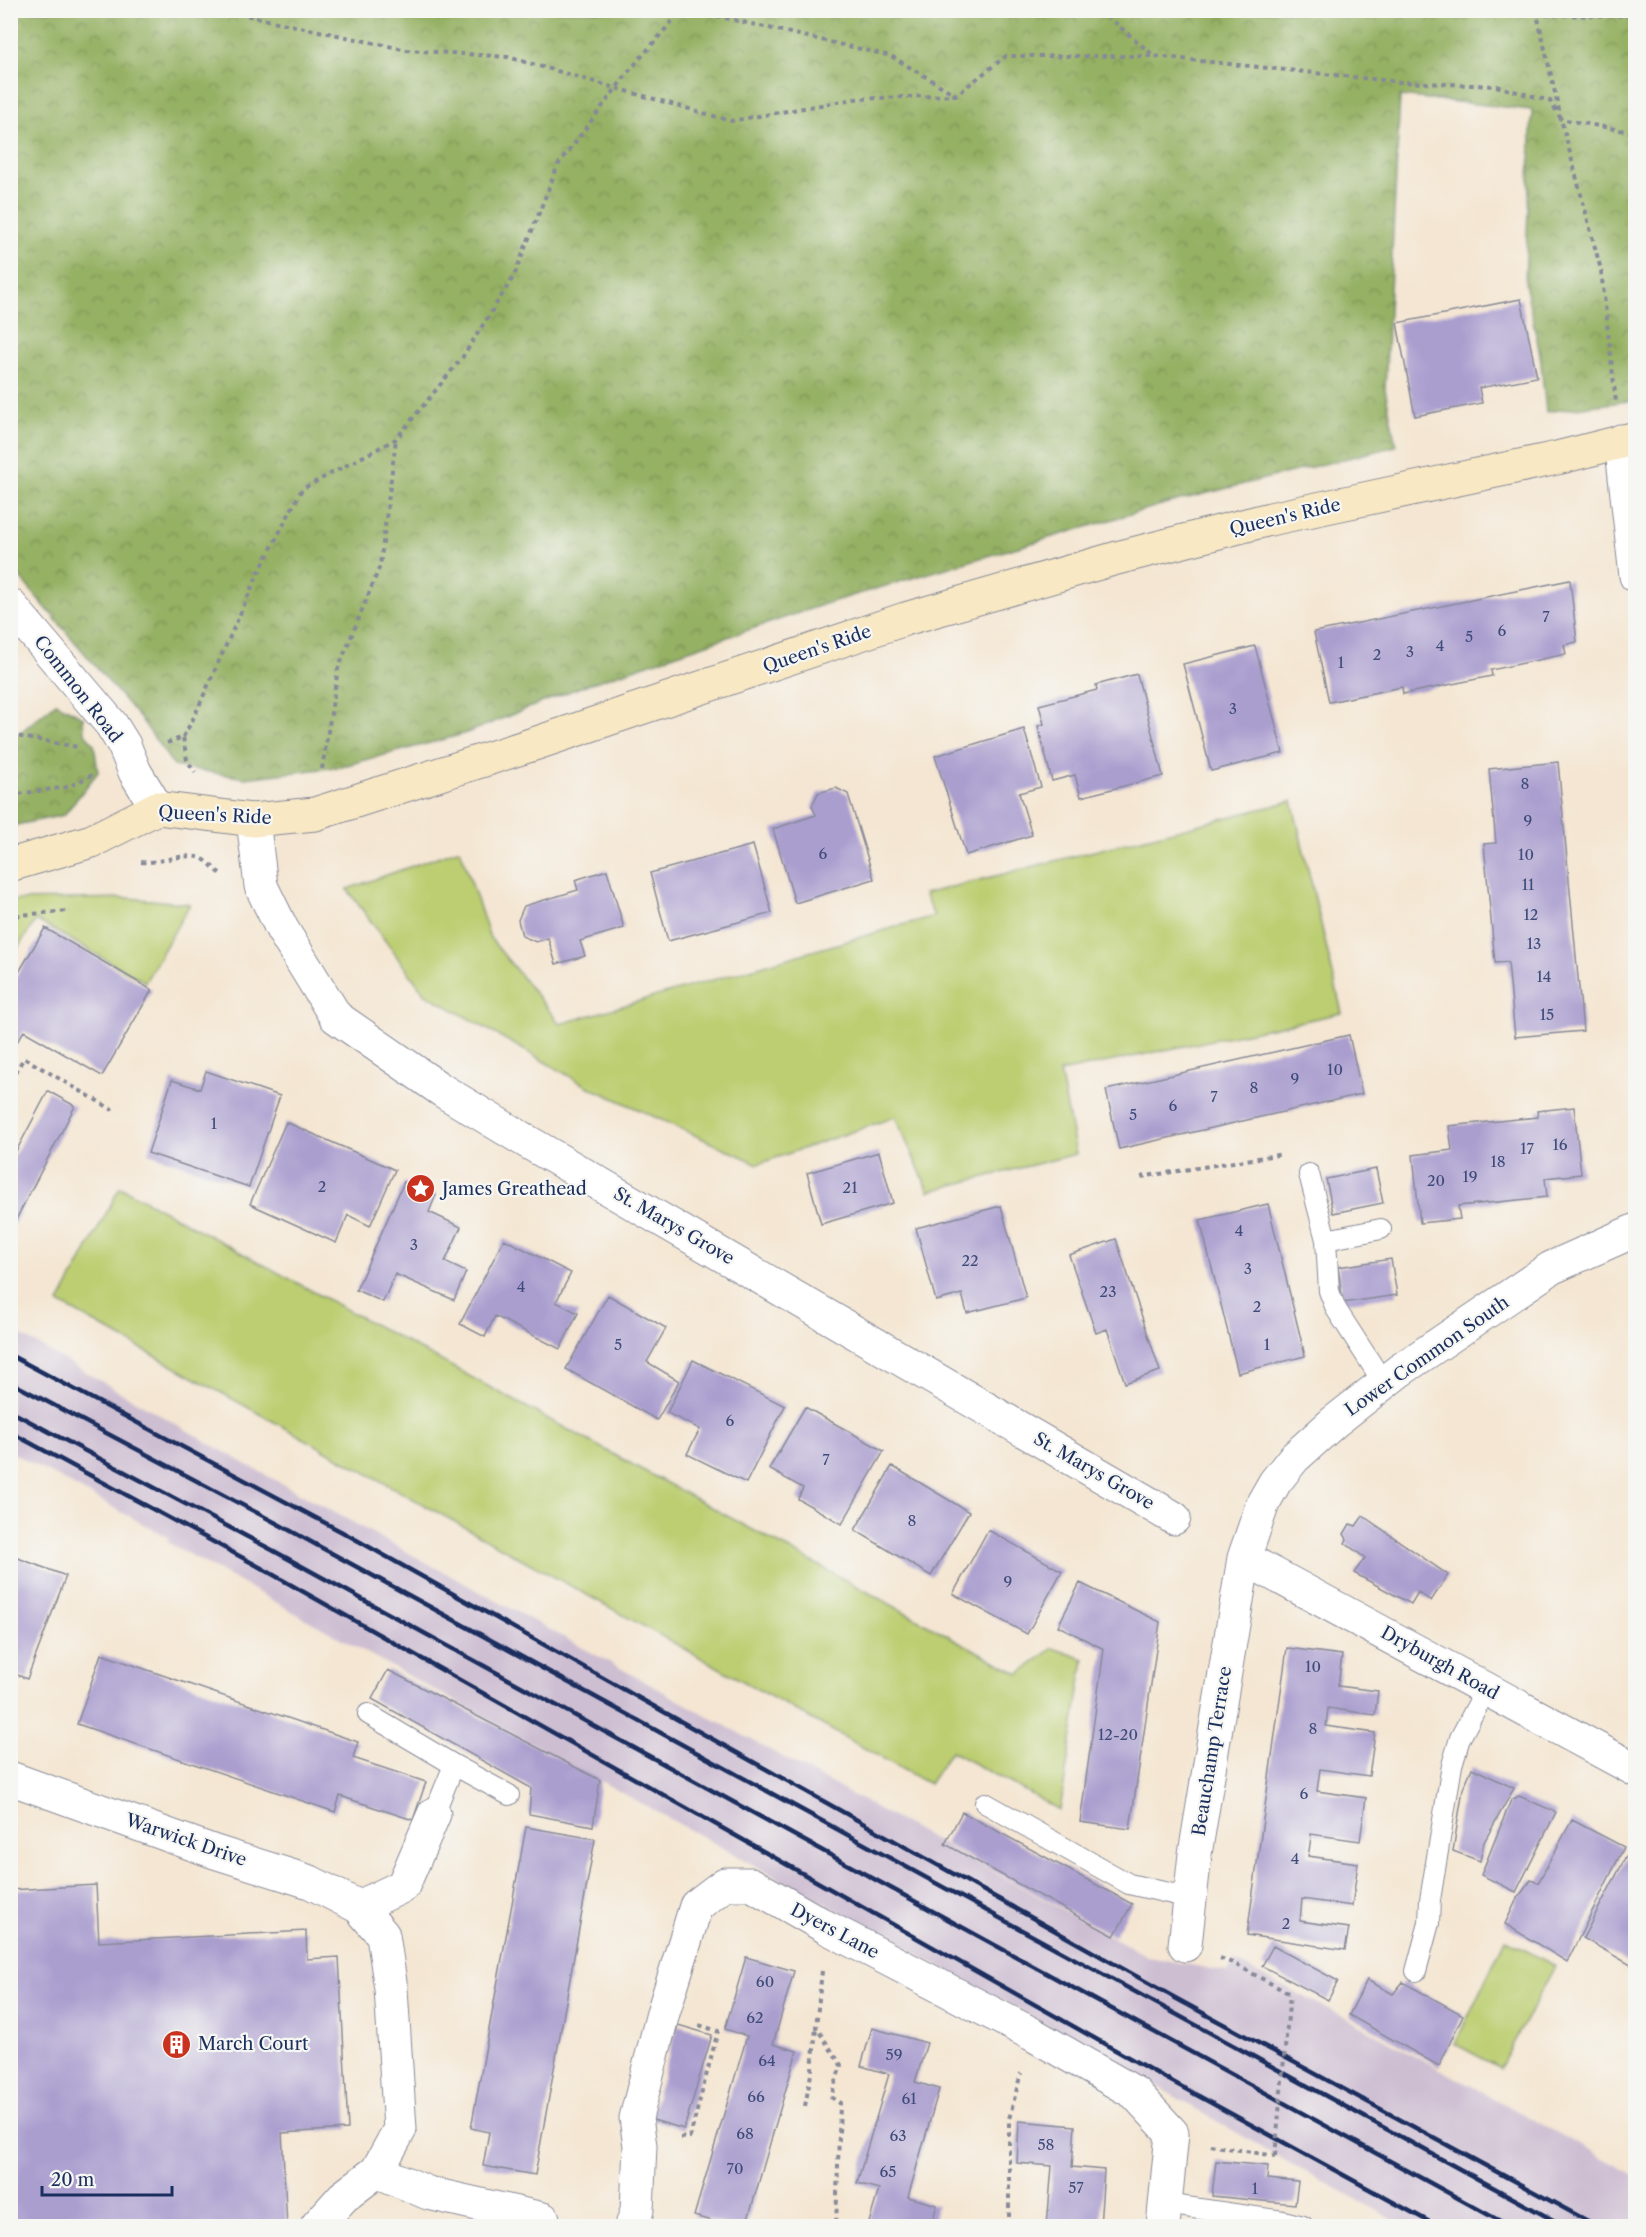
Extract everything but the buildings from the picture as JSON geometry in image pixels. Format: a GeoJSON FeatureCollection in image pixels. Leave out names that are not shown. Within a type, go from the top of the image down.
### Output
{"type":"FeatureCollection","features":[{"type":"Feature","properties":{"kind":"main road","name":"Queen's Ride"},"geometry":{"type":"LineString","coordinates":[[10,865],[92,841],[157,808],[253,820],[315,814],[540,742],[905,619],[1117,558],[1270,519],[1557,458],[1628,440]]}},
{"type":"Feature","properties":{"kind":"street"},"geometry":{"type":"LineString","coordinates":[[1628,440],[1635,576]]}},
{"type":"Feature","properties":{"kind":"street","name":"Common Road"},"geometry":{"type":"LineString","coordinates":[[10,605],[111,724],[135,772],[157,808]]}},
{"type":"Feature","properties":{"kind":"street","name":"St. Marys Grove"},"geometry":{"type":"LineString","coordinates":[[253,820],[261,886],[282,929],[336,1017],[443,1091],[521,1138],[1174,1518]]}},
{"type":"Feature","properties":{"kind":"street","name":"Lower Common South"},"geometry":{"type":"LineString","coordinates":[[1244,1558],[1263,1503],[1275,1482],[1302,1451],[1383,1382],[1551,1268],[1635,1230]]}},
{"type":"Feature","properties":{"kind":"street","name":"Dryburgh Road"},"geometry":{"type":"LineString","coordinates":[[1244,1558],[1635,1770]]}},
{"type":"Feature","properties":{"kind":"street","name":"Beauchamp Terrace"},"geometry":{"type":"LineString","coordinates":[[1185,1945],[1195,1854],[1244,1558]]}},
{"type":"Feature","properties":{"kind":"street","name":"Warwick Drive"},"geometry":{"type":"LineString","coordinates":[[10,1778],[215,1852],[310,1882],[359,1907],[383,1935],[391,1989],[400,2129],[377,2171],[343,2197],[317,2226]]}},
{"type":"Feature","properties":{"kind":"street"},"geometry":{"type":"LineString","coordinates":[[359,1907],[403,1886],[434,1814]]}},
{"type":"Feature","properties":{"kind":"street","name":"Dyers Lane"},"geometry":{"type":"LineString","coordinates":[[632,2226],[637,2210],[640,2146],[636,2118],[663,2013],[696,1906],[725,1884],[751,1884],[826,1927],[1032,2034],[1135,2093],[1172,2133],[1164,2215]]}},
{"type":"Feature","properties":{"kind":"street"},"geometry":{"type":"LineString","coordinates":[[377,2171],[428,2193],[543,2219]]}},
{"type":"Feature","properties":{"kind":"lane"},"geometry":{"type":"LineString","coordinates":[[1309,1174],[1326,1240],[1329,1291],[1336,1309],[1383,1382]]}},
{"type":"Feature","properties":{"kind":"lane"},"geometry":{"type":"LineString","coordinates":[[1326,1240],[1381,1229]]}},
{"type":"Feature","properties":{"kind":"lane"},"geometry":{"type":"LineString","coordinates":[[1416,1971],[1429,1923],[1430,1900],[1452,1765],[1460,1738],[1486,1689]]}},
{"type":"Feature","properties":{"kind":"lane"},"geometry":{"type":"LineString","coordinates":[[368,1714],[454,1765],[509,1794]]}},
{"type":"Feature","properties":{"kind":"lane"},"geometry":{"type":"LineString","coordinates":[[434,1814],[454,1765]]}},
{"type":"Feature","properties":{"kind":"lane"},"geometry":{"type":"LineString","coordinates":[[985,1803],[1129,1884],[1190,1898]]}},
{"type":"Feature","properties":{"kind":"lane"},"geometry":{"type":"LineString","coordinates":[[1164,2215],[1283,2221],[1303,2226]]}},
{"type":"Feature","properties":{"kind":"path"},"geometry":{"type":"LineString","coordinates":[[221,10],[407,50],[508,57],[731,121],[854,99],[956,95],[1006,56],[1154,56],[1400,82],[1496,86],[1550,101],[1561,119],[1635,133]]}},
{"type":"Feature","properties":{"kind":"path"},"geometry":{"type":"LineString","coordinates":[[183,737],[257,576],[302,489],[396,439],[462,358],[514,276],[558,165],[616,88],[681,10]]}},
{"type":"Feature","properties":{"kind":"path"},"geometry":{"type":"LineString","coordinates":[[690,10],[891,56],[956,95]]}},
{"type":"Feature","properties":{"kind":"path"},"geometry":{"type":"LineString","coordinates":[[1100,10],[1154,56]]}},
{"type":"Feature","properties":{"kind":"path"},"geometry":{"type":"LineString","coordinates":[[1628,440],[1601,270],[1536,13],[1635,15]]}},
{"type":"Feature","properties":{"kind":"path"},"geometry":{"type":"LineString","coordinates":[[315,814],[338,669],[380,566],[396,439]]}},
{"type":"Feature","properties":{"kind":"path"},"geometry":{"type":"LineString","coordinates":[[10,735],[128,756]]}},
{"type":"Feature","properties":{"kind":"path"},"geometry":{"type":"LineString","coordinates":[[10,795],[68,787],[128,756]]}},
{"type":"Feature","properties":{"kind":"path"},"geometry":{"type":"LineString","coordinates":[[10,922],[19,915],[70,912]]}},
{"type":"Feature","properties":{"kind":"path"},"geometry":{"type":"LineString","coordinates":[[10,1080],[24,1058],[113,1110]]}},
{"type":"Feature","properties":{"kind":"path"},"geometry":{"type":"LineString","coordinates":[[1141,1178],[1289,1153]]}},
{"type":"Feature","properties":{"kind":"path"},"geometry":{"type":"LineString","coordinates":[[805,2106],[812,2069],[826,1927]]}},
{"type":"Feature","properties":{"kind":"path"},"geometry":{"type":"LineString","coordinates":[[1215,2147],[1275,2156],[1290,1994],[1235,1964]]}},
{"type":"Feature","properties":{"kind":"path"},"geometry":{"type":"LineString","coordinates":[[640,2146],[690,2137],[718,2031],[663,2013]]}},
{"type":"Feature","properties":{"kind":"path"},"geometry":{"type":"LineString","coordinates":[[816,2027],[841,2065],[831,2097],[840,2103],[836,2226]]}},
{"type":"Feature","properties":{"kind":"path"},"geometry":{"type":"LineString","coordinates":[[1009,2226],[1009,2118],[1032,2034]]}},
{"type":"Feature","properties":{"kind":"shaded area"},"geometry":{"type":"Polygon","coordinates":[[[10,1329],[244,1463],[1149,1957],[1228,1972],[1234,1961],[1348,2019],[1635,2175],[1635,2226],[1406,2226],[1282,2159],[1143,2078],[385,1663],[167,1542],[169,1538],[11,1452],[10,1329]]]}},
{"type":"Feature","properties":{"kind":"green space"},"geometry":{"type":"Polygon","coordinates":[[[10,11],[1635,11],[1635,400],[1546,412],[1540,354],[1525,283],[1532,110],[1400,96],[1385,389],[1396,446],[1168,503],[831,602],[583,686],[464,734],[339,767],[245,778],[174,766],[143,722],[11,567],[10,11]]]}},
{"type":"Feature","properties":{"kind":"green space"},"geometry":{"type":"Polygon","coordinates":[[[56,703],[83,717],[84,732],[94,744],[98,772],[64,815],[11,826],[11,740],[56,703]]]}},
{"type":"Feature","properties":{"kind":"green space"},"geometry":{"type":"Polygon","coordinates":[[[1292,801],[1342,1013],[1060,1072],[1076,1154],[929,1191],[895,1117],[758,1164],[587,1086],[424,993],[347,889],[460,849],[490,938],[560,1024],[934,916],[924,894],[1292,801]]]}},
{"type":"Feature","properties":{"kind":"green space"},"geometry":{"type":"Polygon","coordinates":[[[129,898],[190,904],[145,982],[36,920],[11,958],[11,902],[129,898]]]}},
{"type":"Feature","properties":{"kind":"green space"},"geometry":{"type":"Polygon","coordinates":[[[120,1187],[1019,1674],[1053,1648],[1084,1659],[1060,1810],[951,1751],[929,1784],[59,1303],[120,1187]]]}},
{"type":"Feature","properties":{"kind":"green space"},"geometry":{"type":"Polygon","coordinates":[[[1505,1939],[1555,1966],[1500,2068],[1455,2044],[1505,1939]]]}},
{"type":"Feature","properties":{"kind":"railway"},"geometry":{"type":"LineString","coordinates":[[10,1355],[346,1534],[1177,1999],[1597,2226]]}},
{"type":"Feature","properties":{"kind":"railway"},"geometry":{"type":"LineString","coordinates":[[10,1382],[280,1525],[1564,2226]]}},
{"type":"Feature","properties":{"kind":"railway"},"geometry":{"type":"LineString","coordinates":[[10,1411],[274,1551],[1509,2226]]}},
{"type":"Feature","properties":{"kind":"railway"},"geometry":{"type":"LineString","coordinates":[[10,1432],[256,1565],[1149,2069],[1437,2226]]}},
{"type":"Feature","properties":{"kind":"place","name":"James Greathead"},"geometry":{"type":"Point","coordinates":[421,1189]}},
{"type":"Feature","properties":{"kind":"place","name":"March Court"},"geometry":{"type":"Point","coordinates":[177,2044]}}]}
